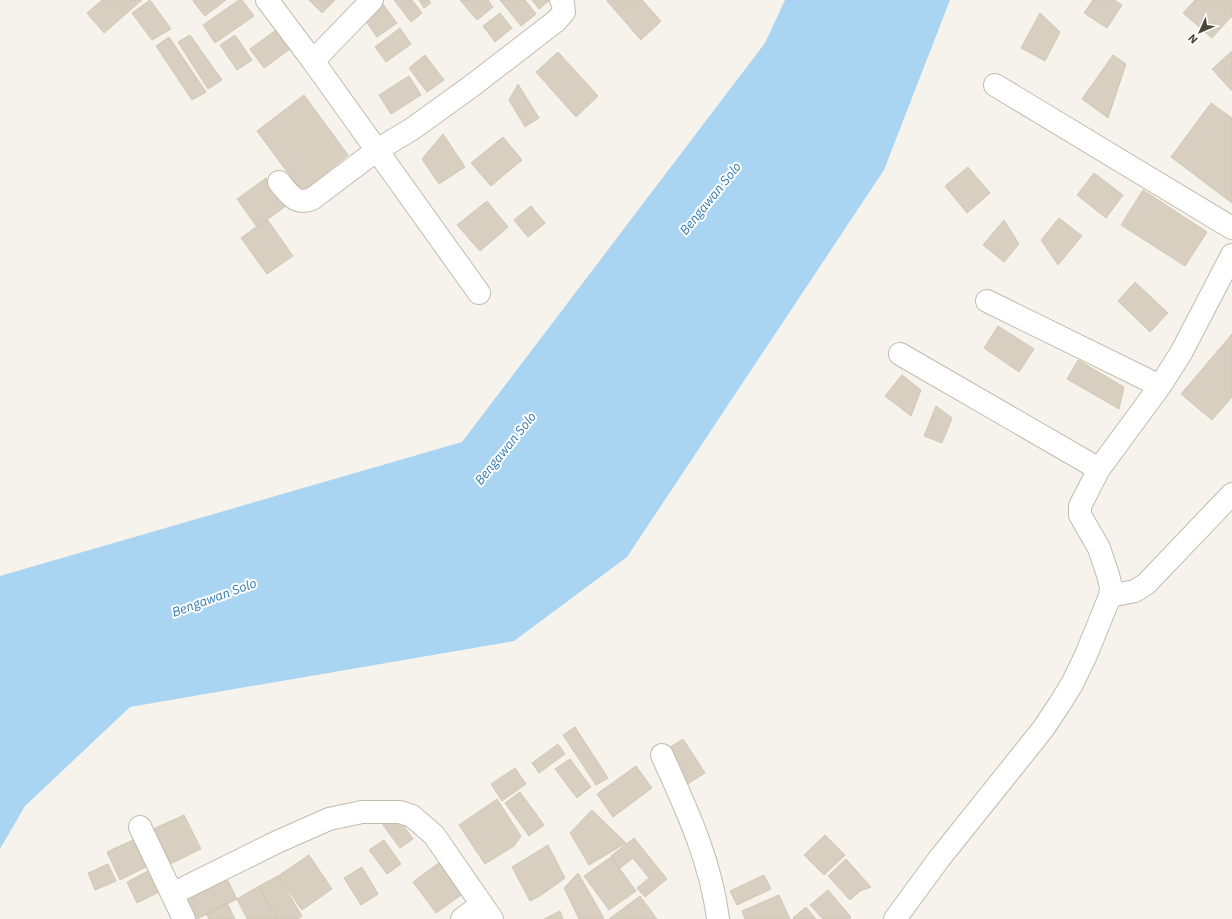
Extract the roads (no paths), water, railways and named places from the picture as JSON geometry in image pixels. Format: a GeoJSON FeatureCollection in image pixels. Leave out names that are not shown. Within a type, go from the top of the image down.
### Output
{"type":"FeatureCollection","features":[{"type":"Feature","properties":{"kind":"street"},"geometry":{"type":"LineString","coordinates":[[267,0],[313,60],[479,293]]}},
{"type":"Feature","properties":{"kind":"street"},"geometry":{"type":"LineString","coordinates":[[313,60],[372,0]]}},
{"type":"Feature","properties":{"kind":"street"},"geometry":{"type":"LineString","coordinates":[[279,182],[297,201],[306,202],[312,199],[377,150],[412,129],[461,94],[556,21],[564,12],[561,0]]}},
{"type":"Feature","properties":{"kind":"street"},"geometry":{"type":"LineString","coordinates":[[995,85],[1232,228]]}},
{"type":"Feature","properties":{"kind":"street"},"geometry":{"type":"LineString","coordinates":[[896,919],[939,859],[1043,729],[1072,684],[1086,655],[1110,596],[1111,587],[1099,548],[1080,515],[1079,509],[1099,469],[1160,386],[1181,353],[1232,255]]}},
{"type":"Feature","properties":{"kind":"street"},"geometry":{"type":"LineString","coordinates":[[987,301],[1160,386]]}},
{"type":"Feature","properties":{"kind":"street"},"geometry":{"type":"LineString","coordinates":[[900,354],[1099,469]]}},
{"type":"Feature","properties":{"kind":"street"},"geometry":{"type":"LineString","coordinates":[[1110,596],[1135,591],[1146,584],[1232,494]]}},
{"type":"Feature","properties":{"kind":"street"},"geometry":{"type":"LineString","coordinates":[[662,755],[702,849],[718,919]]}},
{"type":"Feature","properties":{"kind":"street"},"geometry":{"type":"LineString","coordinates":[[172,894],[277,842],[329,819],[362,812],[400,812],[412,816],[434,835],[487,911],[462,919]]}},
{"type":"Feature","properties":{"kind":"street"},"geometry":{"type":"LineString","coordinates":[[140,827],[184,919]]}},
{"type":"Feature","properties":{"kind":"water","name":"Bengawan Solo"},"geometry":{"type":"Polygon","coordinates":[[[785,0],[950,0],[884,170],[627,557],[514,641],[130,707],[25,806],[0,849],[0,576],[462,442],[765,43],[785,0]]]}}]}
